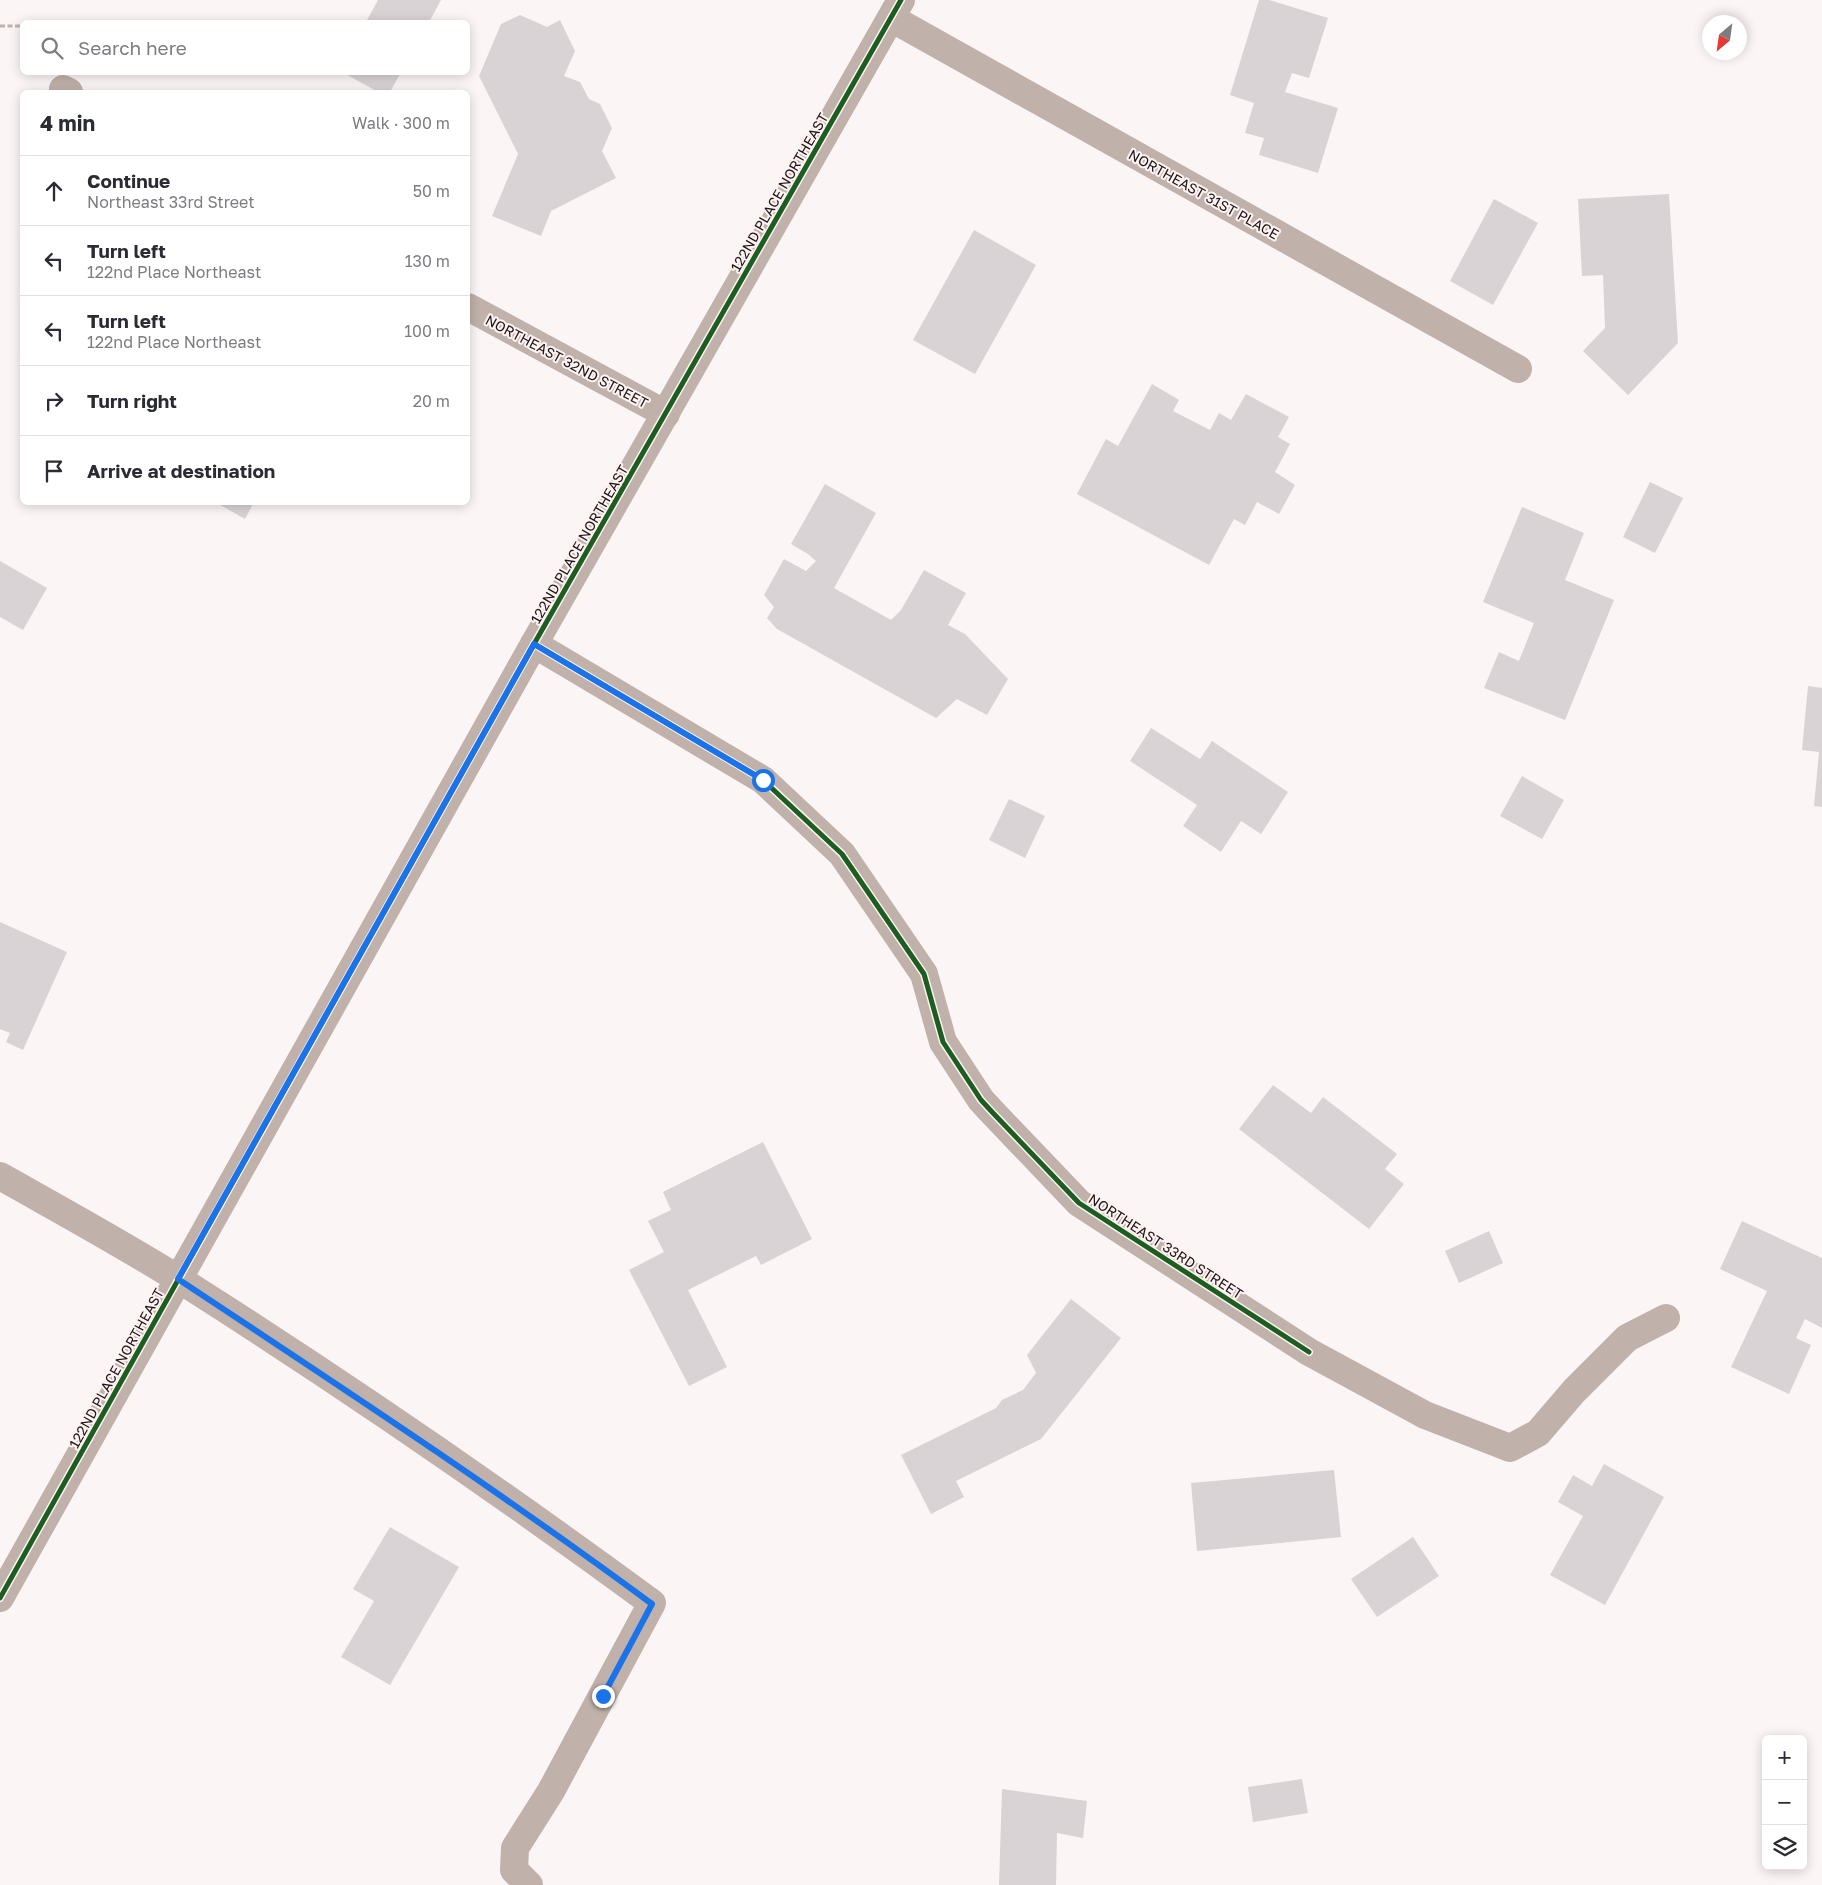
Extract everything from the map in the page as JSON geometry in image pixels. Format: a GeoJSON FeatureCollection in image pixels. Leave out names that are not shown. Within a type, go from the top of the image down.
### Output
{"type":"FeatureCollection","features":[{"type":"Feature","properties":{"kind":"street","name":"NORTHEAST 31ST PLACE"},"geometry":{"type":"LineString","coordinates":[[896,9],[1518,370]]}},
{"type":"Feature","properties":{"kind":"street","name":"122ND PLACE NORTHEAST"},"geometry":{"type":"LineString","coordinates":[[0,1598],[534,644],[896,9]]}},
{"type":"Feature","properties":{"kind":"street","name":"NORTHEAST 32ND STREET"},"geometry":{"type":"LineString","coordinates":[[470,309],[666,414]]}},
{"type":"Feature","properties":{"kind":"street","name":"NORTHEAST 33RD STREET"},"geometry":{"type":"LineString","coordinates":[[534,644],[763,780],[848,861],[924,974],[943,1042],[980,1100],[993,1114],[1079,1203],[1309,1352],[1425,1415],[1510,1448],[1538,1434],[1574,1391],[1627,1338],[1666,1318]]}},
{"type":"Feature","properties":{"kind":"street","name":"122ND PLACE NORTHEAST"},"geometry":{"type":"LineString","coordinates":[[0,1176],[178,1279],[439,1451],[545,1524],[652,1604],[551,1791],[516,1848],[514,1870],[530,1885]]}},
{"type":"Feature","properties":{"kind":"path"},"geometry":{"type":"LineString","coordinates":[[0,26],[20,26]]}},
{"type":"Feature","properties":{"kind":"building"},"geometry":{"type":"Polygon","coordinates":[[[378,0],[441,0],[430,20],[367,20],[378,0]]]}},
{"type":"Feature","properties":{"kind":"building"},"geometry":{"type":"Polygon","coordinates":[[[1259,0],[1269,0],[1328,18],[1309,78],[1292,73],[1285,92],[1338,108],[1318,173],[1259,155],[1264,138],[1245,133],[1254,103],[1230,95],[1259,0]]]}},
{"type":"Feature","properties":{"kind":"building"},"geometry":{"type":"Polygon","coordinates":[[[520,15],[547,27],[560,20],[575,51],[564,76],[580,82],[589,99],[600,104],[612,128],[602,151],[616,178],[551,211],[541,236],[492,216],[518,154],[479,76],[501,24],[520,15]]]}},
{"type":"Feature","properties":{"kind":"building"},"geometry":{"type":"Polygon","coordinates":[[[347,75],[399,75],[391,90],[374,90],[347,75]]]}},
{"type":"Feature","properties":{"kind":"building"},"geometry":{"type":"Polygon","coordinates":[[[1669,194],[1678,343],[1628,395],[1583,351],[1605,328],[1603,275],[1582,276],[1578,199],[1669,194]]]}},
{"type":"Feature","properties":{"kind":"building"},"geometry":{"type":"Polygon","coordinates":[[[1494,199],[1538,223],[1493,305],[1450,281],[1494,199]]]}},
{"type":"Feature","properties":{"kind":"building"},"geometry":{"type":"Polygon","coordinates":[[[974,230],[1036,265],[975,374],[913,340],[974,230]]]}},
{"type":"Feature","properties":{"kind":"building"},"geometry":{"type":"Polygon","coordinates":[[[1152,384],[1179,400],[1173,411],[1210,430],[1219,413],[1231,420],[1246,394],[1289,417],[1278,437],[1290,444],[1275,472],[1295,485],[1279,514],[1257,502],[1245,525],[1234,519],[1209,565],[1077,494],[1106,439],[1118,446],[1152,384]]]}},
{"type":"Feature","properties":{"kind":"building"},"geometry":{"type":"Polygon","coordinates":[[[1650,482],[1683,498],[1655,553],[1623,537],[1650,482]]]}},
{"type":"Feature","properties":{"kind":"building"},"geometry":{"type":"Polygon","coordinates":[[[825,484],[876,513],[834,588],[891,620],[901,610],[924,570],[966,593],[948,625],[965,634],[1008,679],[987,715],[957,699],[936,718],[777,629],[767,618],[774,607],[764,595],[784,559],[806,571],[816,561],[791,544],[825,484]]]}},
{"type":"Feature","properties":{"kind":"building"},"geometry":{"type":"Polygon","coordinates":[[[220,505],[252,505],[245,519],[220,505]]]}},
{"type":"Feature","properties":{"kind":"building"},"geometry":{"type":"Polygon","coordinates":[[[1522,507],[1584,533],[1565,580],[1614,600],[1565,720],[1484,688],[1499,652],[1519,661],[1534,623],[1483,602],[1522,507]]]}},
{"type":"Feature","properties":{"kind":"building"},"geometry":{"type":"Polygon","coordinates":[[[0,561],[47,588],[23,630],[0,617],[0,561]]]}},
{"type":"Feature","properties":{"kind":"building"},"geometry":{"type":"Polygon","coordinates":[[[1808,686],[1822,688],[1822,807],[1814,806],[1819,752],[1802,750],[1808,686]]]}},
{"type":"Feature","properties":{"kind":"building"},"geometry":{"type":"Polygon","coordinates":[[[1151,728],[1200,759],[1212,741],[1288,792],[1261,834],[1241,821],[1221,852],[1183,826],[1197,805],[1130,761],[1151,728]]]}},
{"type":"Feature","properties":{"kind":"building"},"geometry":{"type":"Polygon","coordinates":[[[1522,776],[1564,800],[1542,839],[1500,816],[1522,776]]]}},
{"type":"Feature","properties":{"kind":"building"},"geometry":{"type":"Polygon","coordinates":[[[1009,799],[1045,816],[1025,858],[989,840],[1009,799]]]}},
{"type":"Feature","properties":{"kind":"building"},"geometry":{"type":"Polygon","coordinates":[[[0,922],[67,952],[23,1050],[6,1042],[10,1033],[0,1029],[0,922]]]}},
{"type":"Feature","properties":{"kind":"building"},"geometry":{"type":"Polygon","coordinates":[[[1273,1085],[1311,1113],[1323,1097],[1397,1154],[1385,1169],[1404,1184],[1369,1229],[1239,1129],[1273,1085]]]}},
{"type":"Feature","properties":{"kind":"building"},"geometry":{"type":"Polygon","coordinates":[[[763,1142],[812,1239],[761,1265],[756,1256],[688,1290],[727,1367],[689,1386],[629,1270],[664,1252],[648,1221],[671,1210],[663,1192],[763,1142]]]}},
{"type":"Feature","properties":{"kind":"building"},"geometry":{"type":"Polygon","coordinates":[[[1742,1221],[1822,1258],[1822,1328],[1805,1319],[1796,1338],[1811,1345],[1789,1394],[1731,1367],[1767,1291],[1720,1269],[1742,1221]]]}},
{"type":"Feature","properties":{"kind":"building"},"geometry":{"type":"Polygon","coordinates":[[[1489,1231],[1503,1263],[1459,1283],[1445,1251],[1489,1231]]]}},
{"type":"Feature","properties":{"kind":"building"},"geometry":{"type":"Polygon","coordinates":[[[1071,1299],[1121,1338],[1041,1439],[956,1481],[964,1497],[931,1514],[901,1455],[996,1408],[1002,1400],[1023,1390],[1036,1373],[1027,1355],[1071,1299]]]}},
{"type":"Feature","properties":{"kind":"building"},"geometry":{"type":"Polygon","coordinates":[[[1604,1464],[1664,1497],[1605,1605],[1550,1575],[1583,1516],[1558,1502],[1573,1475],[1592,1486],[1604,1464]]]}},
{"type":"Feature","properties":{"kind":"building"},"geometry":{"type":"Polygon","coordinates":[[[1334,1470],[1341,1537],[1197,1551],[1191,1483],[1334,1470]]]}},
{"type":"Feature","properties":{"kind":"building"},"geometry":{"type":"Polygon","coordinates":[[[390,1527],[459,1567],[390,1685],[341,1657],[374,1601],[353,1589],[390,1527]]]}},
{"type":"Feature","properties":{"kind":"building"},"geometry":{"type":"Polygon","coordinates":[[[1413,1537],[1439,1576],[1377,1617],[1351,1579],[1413,1537]]]}},
{"type":"Feature","properties":{"kind":"building"},"geometry":{"type":"Polygon","coordinates":[[[1302,1779],[1308,1813],[1253,1822],[1248,1787],[1302,1779]]]}},
{"type":"Feature","properties":{"kind":"building"},"geometry":{"type":"Polygon","coordinates":[[[1002,1789],[1087,1801],[1083,1838],[1057,1833],[1056,1885],[999,1885],[1002,1789]]]}},
{"type":"Feature","properties":{"kind":"cycle path"},"geometry":{"type":"LineString","coordinates":[[0,1598],[534,644],[901,0]]}},
{"type":"Feature","properties":{"kind":"cycle path"},"geometry":{"type":"LineString","coordinates":[[534,644],[763,780],[842,854],[924,974],[943,1042],[981,1100],[993,1113],[1079,1203],[1309,1352]]}},
{"type":"Feature","properties":{"kind":"route"},"geometry":{"type":"LineString","coordinates":[[603,1696],[652,1604],[545,1524],[439,1451],[178,1279],[534,644],[763,780]]}}]}
